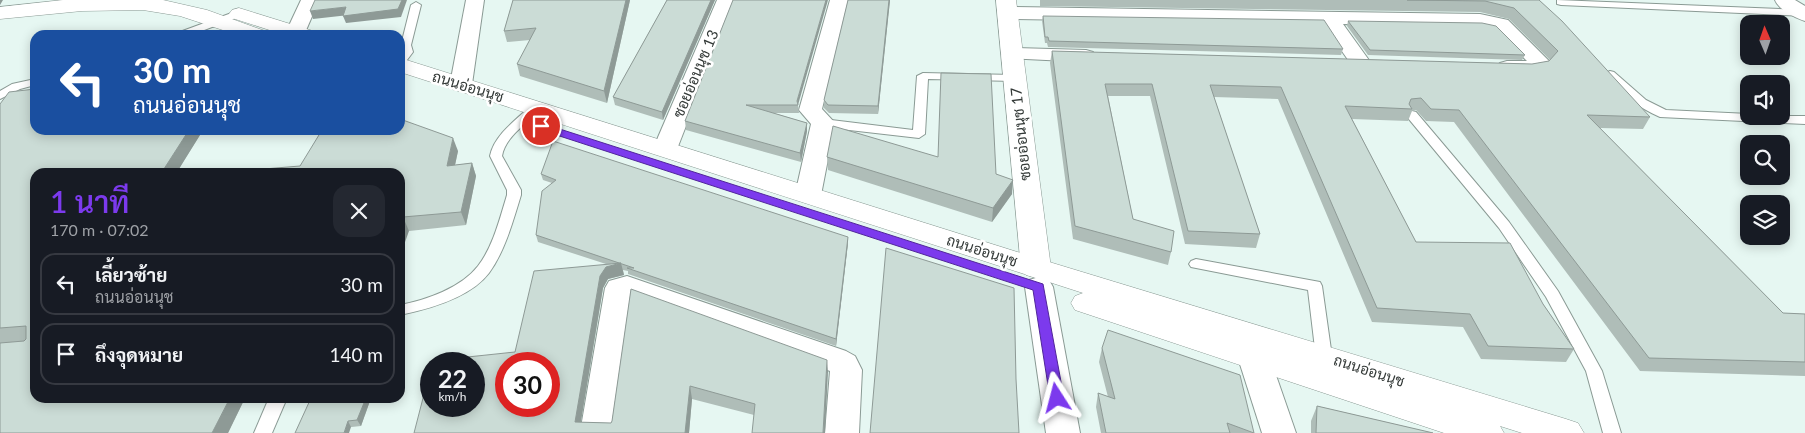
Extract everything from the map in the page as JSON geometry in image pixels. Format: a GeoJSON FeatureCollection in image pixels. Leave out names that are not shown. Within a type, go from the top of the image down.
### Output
{"type":"FeatureCollection","features":[{"type":"Feature","properties":{"kind":"main road"},"geometry":{"type":"LineString","coordinates":[[0,6],[50,0]]}},
{"type":"Feature","properties":{"kind":"main road"},"geometry":{"type":"LineString","coordinates":[[185,0],[291,30]]}},
{"type":"Feature","properties":{"kind":"main road"},"geometry":{"type":"LineString","coordinates":[[0,13],[46,7],[114,2],[164,6],[243,30]]}},
{"type":"Feature","properties":{"kind":"main road","name":"ซอยอ่อนนุช 17"},"geometry":{"type":"LineString","coordinates":[[1008,6],[1037,278]]}},
{"type":"Feature","properties":{"kind":"main road","name":"ถนนอ่อนนุช"},"geometry":{"type":"LineString","coordinates":[[405,66],[461,84],[529,114],[1251,345],[1486,433]]}},
{"type":"Feature","properties":{"kind":"main road","name":"ถนนอ่อนนุช"},"geometry":{"type":"LineString","coordinates":[[405,82],[665,149],[808,195],[1037,278]]}},
{"type":"Feature","properties":{"kind":"main road","name":"ถนนอ่อนนุช"},"geometry":{"type":"LineString","coordinates":[[1251,345],[1324,357],[1566,433]]}},
{"type":"Feature","properties":{"kind":"street"},"geometry":{"type":"LineString","coordinates":[[302,30],[310,0]]}},
{"type":"Feature","properties":{"kind":"street"},"geometry":{"type":"LineString","coordinates":[[461,84],[475,0]]}},
{"type":"Feature","properties":{"kind":"street","name":"ซอยอ่อนนุช 13"},"geometry":{"type":"LineString","coordinates":[[665,149],[726,0]]}},
{"type":"Feature","properties":{"kind":"street"},"geometry":{"type":"LineString","coordinates":[[808,195],[824,123],[810,110],[839,0]]}},
{"type":"Feature","properties":{"kind":"street"},"geometry":{"type":"LineString","coordinates":[[1784,1],[1804,14]]}},
{"type":"Feature","properties":{"kind":"street"},"geometry":{"type":"LineString","coordinates":[[1008,6],[1330,19],[1480,20],[1501,24],[1540,63],[1535,67],[1527,68],[1488,67]]}},
{"type":"Feature","properties":{"kind":"street"},"geometry":{"type":"LineString","coordinates":[[1330,19],[1360,63]]}},
{"type":"Feature","properties":{"kind":"street"},"geometry":{"type":"LineString","coordinates":[[1013,66],[1101,56]]}},
{"type":"Feature","properties":{"kind":"street"},"geometry":{"type":"LineString","coordinates":[[1037,278],[1063,433]]}},
{"type":"Feature","properties":{"kind":"street"},"geometry":{"type":"LineString","coordinates":[[597,433],[619,288],[627,286],[835,359],[844,364],[846,370],[842,433]]}},
{"type":"Feature","properties":{"kind":"street"},"geometry":{"type":"LineString","coordinates":[[1251,345],[1279,433]]}},
{"type":"Feature","properties":{"kind":"lane"},"geometry":{"type":"LineString","coordinates":[[1561,2],[1804,14]]}},
{"type":"Feature","properties":{"kind":"lane"},"geometry":{"type":"LineString","coordinates":[[405,56],[408,52],[406,45],[416,5]]}},
{"type":"Feature","properties":{"kind":"lane"},"geometry":{"type":"LineString","coordinates":[[194,30],[237,14]]}},
{"type":"Feature","properties":{"kind":"lane"},"geometry":{"type":"LineString","coordinates":[[824,123],[919,134],[923,76],[1013,66]]}},
{"type":"Feature","properties":{"kind":"lane"},"geometry":{"type":"LineString","coordinates":[[1610,74],[1653,111],[1664,114],[1805,120]]}},
{"type":"Feature","properties":{"kind":"lane"},"geometry":{"type":"LineString","coordinates":[[0,96],[16,86],[30,83]]}},
{"type":"Feature","properties":{"kind":"lane"},"geometry":{"type":"LineString","coordinates":[[405,310],[437,299],[482,271],[490,259],[514,195],[514,190],[496,156],[496,150],[500,143],[529,114]]}},
{"type":"Feature","properties":{"kind":"lane"},"geometry":{"type":"LineString","coordinates":[[1412,116],[1504,226],[1553,295],[1594,371],[1612,433]]}},
{"type":"Feature","properties":{"kind":"lane"},"geometry":{"type":"LineString","coordinates":[[1196,264],[1316,286],[1324,357]]}},
{"type":"Feature","properties":{"kind":"lane"},"geometry":{"type":"LineString","coordinates":[[263,433],[276,403]]}},
{"type":"Feature","properties":{"kind":"building"},"geometry":{"type":"Polygon","coordinates":[[[315,0],[402,0],[398,9],[343,16],[346,7],[310,11],[315,0]]]}},
{"type":"Feature","properties":{"kind":"building"},"geometry":{"type":"Polygon","coordinates":[[[513,0],[626,0],[604,91],[517,64],[536,28],[504,31],[513,0]]]}},
{"type":"Feature","properties":{"kind":"building"},"geometry":{"type":"Polygon","coordinates":[[[667,0],[711,0],[662,112],[613,97],[667,0]]]}},
{"type":"Feature","properties":{"kind":"building"},"geometry":{"type":"Polygon","coordinates":[[[733,0],[826,0],[797,101],[798,105],[746,105],[807,123],[800,153],[685,121],[733,0]]]}},
{"type":"Feature","properties":{"kind":"building"},"geometry":{"type":"Polygon","coordinates":[[[848,0],[889,0],[878,106],[828,105],[824,100],[848,0]]]}},
{"type":"Feature","properties":{"kind":"building"},"geometry":{"type":"Polygon","coordinates":[[[1407,0],[1539,0],[1562,21],[1650,117],[1587,115],[1783,313],[1805,314],[1805,362],[1649,358],[1459,110],[1431,109],[1421,98],[1411,99],[1409,104],[1412,109],[1345,106],[1416,242],[1510,243],[1543,304],[1574,349],[1488,346],[1470,314],[1377,308],[1281,87],[1210,85],[1260,234],[1188,231],[1152,84],[1105,84],[1133,219],[1174,231],[1171,252],[1075,226],[1052,51],[1532,64],[1549,61],[1558,51],[1514,8],[1485,1],[1407,0]]]}},
{"type":"Feature","properties":{"kind":"building"},"geometry":{"type":"Polygon","coordinates":[[[1043,16],[1324,20],[1343,49],[1049,41],[1048,37],[1045,37],[1043,16]]]}},
{"type":"Feature","properties":{"kind":"building"},"geometry":{"type":"Polygon","coordinates":[[[1348,21],[1482,23],[1496,26],[1525,55],[1370,50],[1348,21]]]}},
{"type":"Feature","properties":{"kind":"building"},"geometry":{"type":"Polygon","coordinates":[[[941,73],[991,74],[996,174],[1013,180],[993,208],[827,157],[833,126],[938,157],[941,73]]]}},
{"type":"Feature","properties":{"kind":"building"},"geometry":{"type":"Polygon","coordinates":[[[30,90],[30,135],[186,135],[165,168],[30,168],[30,403],[227,403],[212,433],[0,433],[0,343],[24,341],[26,339],[26,326],[0,328],[0,104],[9,92],[30,90]]]}},
{"type":"Feature","properties":{"kind":"building"},"geometry":{"type":"Polygon","coordinates":[[[405,121],[453,138],[447,166],[472,163],[461,212],[405,217],[405,168],[276,168],[300,166],[319,135],[405,135],[405,121]]]}},
{"type":"Feature","properties":{"kind":"building"},"geometry":{"type":"Polygon","coordinates":[[[553,141],[848,237],[836,339],[536,235],[542,191],[556,180],[541,174],[553,141]]]}},
{"type":"Feature","properties":{"kind":"building"},"geometry":{"type":"Polygon","coordinates":[[[886,248],[1014,288],[1019,433],[870,433],[886,248]]]}},
{"type":"Feature","properties":{"kind":"building"},"geometry":{"type":"Polygon","coordinates":[[[621,263],[606,267],[600,276],[575,422],[611,423],[612,421],[631,289],[827,360],[823,433],[752,433],[755,404],[690,386],[685,433],[414,433],[420,410],[420,417],[485,417],[485,355],[495,354],[495,417],[560,417],[560,352],[515,352],[534,271],[621,263]]]}},
{"type":"Feature","properties":{"kind":"building"},"geometry":{"type":"Polygon","coordinates":[[[1108,330],[1240,375],[1254,433],[1227,423],[1230,433],[1106,433],[1098,393],[1115,399],[1102,348],[1108,330]]]}},
{"type":"Feature","properties":{"kind":"building"},"geometry":{"type":"Polygon","coordinates":[[[309,403],[364,403],[357,420],[348,421],[344,433],[295,433],[309,403]]]}},
{"type":"Feature","properties":{"kind":"building"},"geometry":{"type":"Polygon","coordinates":[[[1317,406],[1429,432],[1433,433],[1316,433],[1317,406]]]}},
{"type":"Feature","properties":{"kind":"route"},"geometry":{"type":"LineString","coordinates":[[541,126],[1039,287],[1057,398]]}}]}
